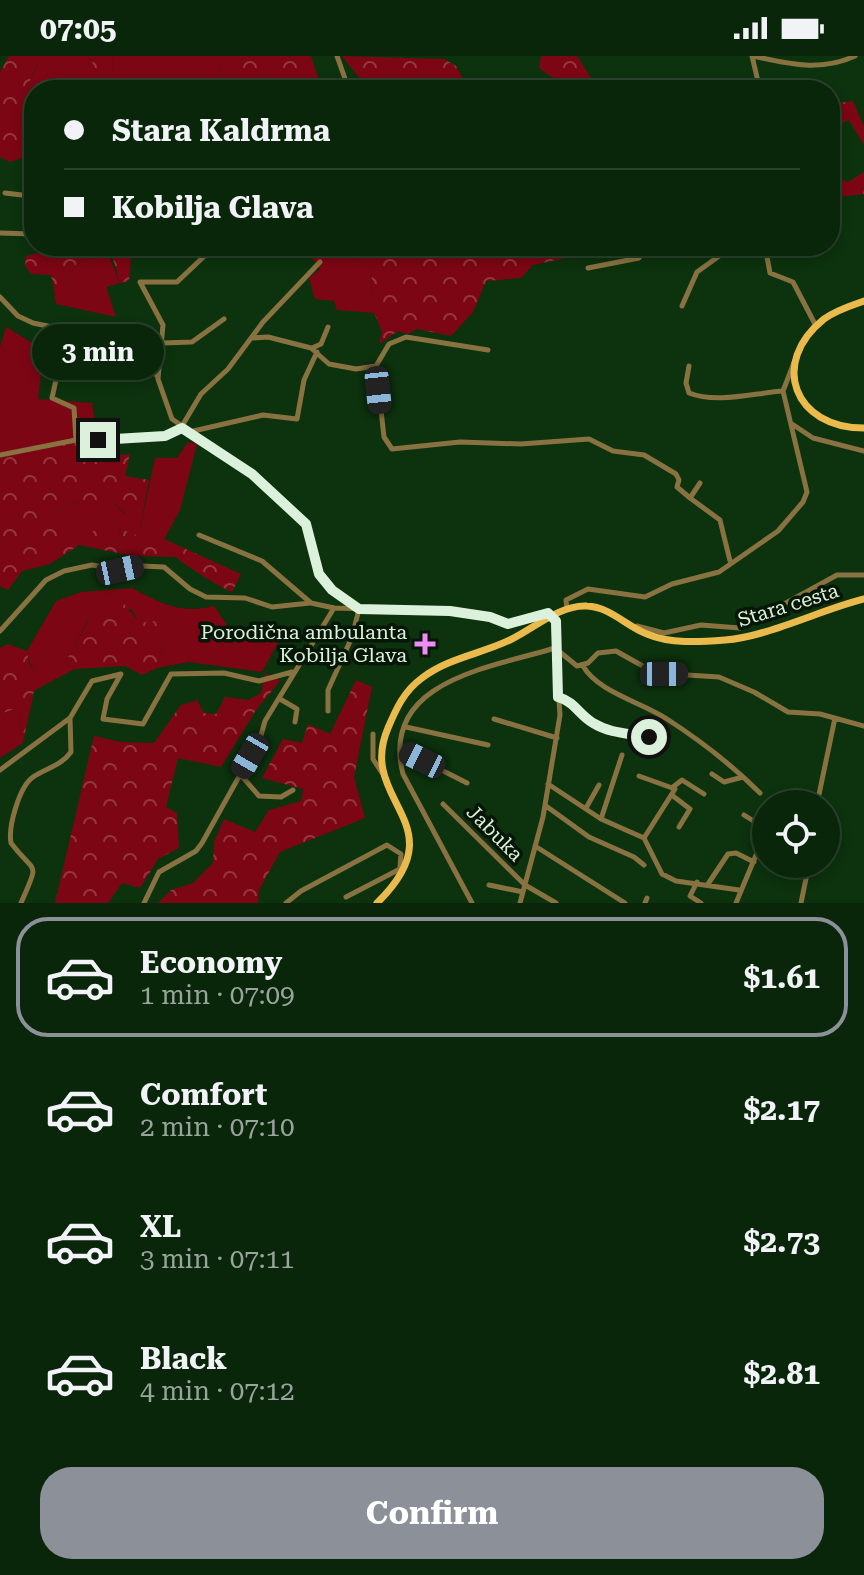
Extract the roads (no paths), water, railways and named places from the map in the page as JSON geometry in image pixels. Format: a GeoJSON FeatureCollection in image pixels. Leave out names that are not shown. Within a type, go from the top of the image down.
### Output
{"type":"FeatureCollection","features":[{"type":"Feature","properties":{"kind":"main road"},"geometry":{"type":"LineString","coordinates":[[864,301],[834,312],[816,326],[798,356],[797,392],[804,406],[831,425],[864,428]]}},
{"type":"Feature","properties":{"kind":"main road","name":"Stara cesta"},"geometry":{"type":"LineString","coordinates":[[567,609],[595,607],[664,640],[738,639],[864,599]]}},
{"type":"Feature","properties":{"kind":"main road"},"geometry":{"type":"LineString","coordinates":[[377,903],[402,872],[410,856],[409,830],[382,769],[382,745],[402,698],[423,677],[459,658],[510,640],[567,609]]}},
{"type":"Feature","properties":{"kind":"street"},"geometry":{"type":"LineString","coordinates":[[337,56],[348,80]]}},
{"type":"Feature","properties":{"kind":"street"},"geometry":{"type":"LineString","coordinates":[[758,80],[753,56],[801,66],[827,64],[855,56]]}},
{"type":"Feature","properties":{"kind":"street"},"geometry":{"type":"LineString","coordinates":[[5,193],[24,195]]}},
{"type":"Feature","properties":{"kind":"street"},"geometry":{"type":"LineString","coordinates":[[0,233],[24,232]]}},
{"type":"Feature","properties":{"kind":"street"},"geometry":{"type":"LineString","coordinates":[[158,379],[163,343],[161,318],[140,282],[177,282],[204,256]]}},
{"type":"Feature","properties":{"kind":"street"},"geometry":{"type":"LineString","coordinates":[[588,268],[640,256]]}},
{"type":"Feature","properties":{"kind":"street"},"geometry":{"type":"LineString","coordinates":[[682,306],[697,272],[719,256]]}},
{"type":"Feature","properties":{"kind":"street"},"geometry":{"type":"LineString","coordinates":[[767,256],[770,273],[793,282],[816,326]]}},
{"type":"Feature","properties":{"kind":"street"},"geometry":{"type":"LineString","coordinates":[[0,455],[21,448],[76,440],[165,436],[182,428],[201,394],[228,369],[251,338],[320,262]]}},
{"type":"Feature","properties":{"kind":"street"},"geometry":{"type":"LineString","coordinates":[[0,297],[18,316],[67,329],[152,360],[172,419],[252,474],[306,524],[319,574],[332,590],[359,609]]}},
{"type":"Feature","properties":{"kind":"street"},"geometry":{"type":"LineString","coordinates":[[163,343],[192,342],[224,319]]}},
{"type":"Feature","properties":{"kind":"street"},"geometry":{"type":"LineString","coordinates":[[188,432],[263,415],[297,419],[304,380],[314,350],[321,344],[328,327]]}},
{"type":"Feature","properties":{"kind":"street"},"geometry":{"type":"LineString","coordinates":[[67,329],[52,398],[74,408],[76,440]]}},
{"type":"Feature","properties":{"kind":"street"},"geometry":{"type":"LineString","coordinates":[[251,338],[268,337],[314,350],[329,364],[356,369],[376,366]]}},
{"type":"Feature","properties":{"kind":"street"},"geometry":{"type":"LineString","coordinates":[[488,350],[406,337],[389,344],[376,366],[384,437],[392,449],[460,442],[521,444],[589,439],[613,451],[649,457],[676,474],[679,480],[677,487],[720,520],[730,561]]}},
{"type":"Feature","properties":{"kind":"street"},"geometry":{"type":"LineString","coordinates":[[567,609],[566,600],[588,589],[645,597],[672,584],[719,572],[730,561],[778,531],[803,502],[807,492],[783,391],[789,368],[798,356]]}},
{"type":"Feature","properties":{"kind":"street"},"geometry":{"type":"LineString","coordinates":[[689,366],[686,383],[689,393],[697,396],[783,391]]}},
{"type":"Feature","properties":{"kind":"street"},"geometry":{"type":"LineString","coordinates":[[791,423],[813,438],[864,451]]}},
{"type":"Feature","properties":{"kind":"street"},"geometry":{"type":"LineString","coordinates":[[690,498],[700,483]]}},
{"type":"Feature","properties":{"kind":"street"},"geometry":{"type":"LineString","coordinates":[[199,535],[262,561],[311,603]]}},
{"type":"Feature","properties":{"kind":"street"},"geometry":{"type":"LineString","coordinates":[[0,631],[46,580],[64,571],[92,565],[120,570],[142,566],[164,567],[190,589],[206,597],[245,598],[272,607],[311,603],[334,608],[450,611],[490,617],[508,624],[541,613],[553,617],[557,738],[545,805],[520,903]]}},
{"type":"Feature","properties":{"kind":"street","name":"Stara cesta"},"geometry":{"type":"LineString","coordinates":[[628,624],[664,633],[701,625],[740,628],[837,575],[864,575]]}},
{"type":"Feature","properties":{"kind":"street"},"geometry":{"type":"LineString","coordinates":[[144,903],[159,872],[196,851],[202,843],[260,739],[265,721],[280,699],[292,672],[334,608]]}},
{"type":"Feature","properties":{"kind":"street"},"geometry":{"type":"LineString","coordinates":[[328,711],[328,690],[352,637],[359,609]]}},
{"type":"Feature","properties":{"kind":"street"},"geometry":{"type":"LineString","coordinates":[[555,648],[571,663],[583,666],[590,677],[665,718],[729,761],[757,790]]}},
{"type":"Feature","properties":{"kind":"street"},"geometry":{"type":"LineString","coordinates":[[472,903],[403,774],[399,749],[406,727],[419,702],[452,679],[555,648]]}},
{"type":"Feature","properties":{"kind":"street"},"geometry":{"type":"LineString","coordinates":[[583,666],[598,653],[616,651],[655,673],[719,677],[754,692],[788,712],[835,718],[864,726]]}},
{"type":"Feature","properties":{"kind":"street"},"geometry":{"type":"LineString","coordinates":[[0,770],[70,718],[92,681],[116,673],[121,679],[107,699],[103,719],[143,724],[171,674],[224,673],[259,681],[292,672]]}},
{"type":"Feature","properties":{"kind":"street"},"geometry":{"type":"LineString","coordinates":[[558,697],[570,702],[590,722],[607,730],[655,737]]}},
{"type":"Feature","properties":{"kind":"street"},"geometry":{"type":"LineString","coordinates":[[280,699],[297,709],[295,722]]}},
{"type":"Feature","properties":{"kind":"street"},"geometry":{"type":"LineString","coordinates":[[21,903],[34,870],[32,863],[11,843],[9,824],[29,780],[60,764],[71,752],[70,718]]}},
{"type":"Feature","properties":{"kind":"street"},"geometry":{"type":"LineString","coordinates":[[820,790],[835,718]]}},
{"type":"Feature","properties":{"kind":"street"},"geometry":{"type":"LineString","coordinates":[[494,719],[557,738]]}},
{"type":"Feature","properties":{"kind":"street"},"geometry":{"type":"LineString","coordinates":[[406,727],[488,745]]}},
{"type":"Feature","properties":{"kind":"street"},"geometry":{"type":"LineString","coordinates":[[373,734],[373,759],[382,769]]}},
{"type":"Feature","properties":{"kind":"street"},"geometry":{"type":"LineString","coordinates":[[399,749],[467,783]]}},
{"type":"Feature","properties":{"kind":"street"},"geometry":{"type":"LineString","coordinates":[[601,819],[622,755]]}},
{"type":"Feature","properties":{"kind":"street"},"geometry":{"type":"LineString","coordinates":[[240,774],[259,796],[281,797],[293,790]]}},
{"type":"Feature","properties":{"kind":"street"},"geometry":{"type":"LineString","coordinates":[[712,774],[724,782],[743,777]]}},
{"type":"Feature","properties":{"kind":"street"},"geometry":{"type":"LineString","coordinates":[[639,776],[673,787]]}},
{"type":"Feature","properties":{"kind":"street"},"geometry":{"type":"LineString","coordinates":[[673,787],[682,780],[704,794]]}},
{"type":"Feature","properties":{"kind":"street"},"geometry":{"type":"LineString","coordinates":[[548,784],[601,819],[644,838],[662,874],[676,881],[739,890]]}},
{"type":"Feature","properties":{"kind":"street"},"geometry":{"type":"LineString","coordinates":[[586,808],[599,785]]}},
{"type":"Feature","properties":{"kind":"street"},"geometry":{"type":"LineString","coordinates":[[644,838],[673,796],[673,787]]}},
{"type":"Feature","properties":{"kind":"street"},"geometry":{"type":"LineString","coordinates":[[673,796],[690,809],[679,827]]}},
{"type":"Feature","properties":{"kind":"street","name":"Jabuka"},"geometry":{"type":"LineString","coordinates":[[443,804],[525,885],[556,903]]}},
{"type":"Feature","properties":{"kind":"street"},"geometry":{"type":"LineString","coordinates":[[545,805],[589,837],[634,857],[644,865]]}},
{"type":"Feature","properties":{"kind":"street"},"geometry":{"type":"LineString","coordinates":[[744,815],[752,821]]}},
{"type":"Feature","properties":{"kind":"street"},"geometry":{"type":"LineString","coordinates":[[286,903],[301,891],[387,845],[401,854],[402,872],[346,897]]}},
{"type":"Feature","properties":{"kind":"street"},"geometry":{"type":"LineString","coordinates":[[535,846],[625,903]]}},
{"type":"Feature","properties":{"kind":"street"},"geometry":{"type":"LineString","coordinates":[[708,884],[728,854],[736,853],[752,861]]}},
{"type":"Feature","properties":{"kind":"street"},"geometry":{"type":"LineString","coordinates":[[736,903],[752,866]]}},
{"type":"Feature","properties":{"kind":"street"},"geometry":{"type":"LineString","coordinates":[[801,903],[806,878]]}},
{"type":"Feature","properties":{"kind":"street"},"geometry":{"type":"LineString","coordinates":[[697,882],[690,896],[701,903]]}},
{"type":"Feature","properties":{"kind":"street"},"geometry":{"type":"LineString","coordinates":[[489,885],[523,892]]}},
{"type":"Feature","properties":{"kind":"place","name":"Porodična ambulanta Kobilja Glava"},"geometry":{"type":"Point","coordinates":[425,644]}}]}
